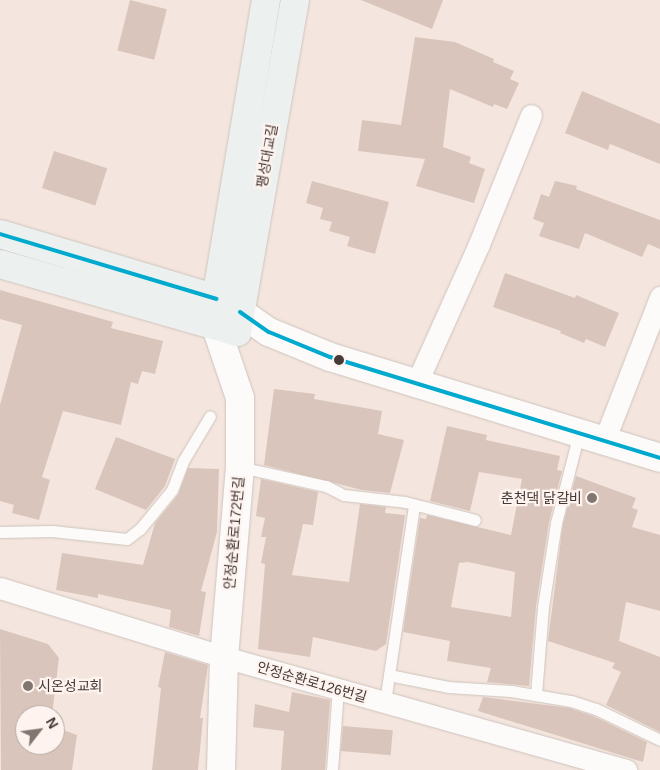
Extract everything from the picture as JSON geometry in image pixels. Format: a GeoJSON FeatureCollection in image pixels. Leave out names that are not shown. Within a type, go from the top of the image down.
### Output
{"type":"FeatureCollection","features":[{"type":"Feature","properties":{"kind":"main road","name":"팽성대교길"},"geometry":{"type":"LineString","coordinates":[[227,317],[266,0]]}},
{"type":"Feature","properties":{"kind":"main road","name":"팽성대교길"},"geometry":{"type":"LineString","coordinates":[[227,317],[295,0]]}},
{"type":"Feature","properties":{"kind":"main road"},"geometry":{"type":"LineString","coordinates":[[0,234],[227,317]]}},
{"type":"Feature","properties":{"kind":"main road"},"geometry":{"type":"LineString","coordinates":[[0,264],[227,317]]}},
{"type":"Feature","properties":{"kind":"street"},"geometry":{"type":"LineString","coordinates":[[417,382],[479,244],[531,115]]}},
{"type":"Feature","properties":{"kind":"street"},"geometry":{"type":"LineString","coordinates":[[591,437],[660,297]]}},
{"type":"Feature","properties":{"kind":"street"},"geometry":{"type":"LineString","coordinates":[[227,317],[330,357],[417,382],[660,458]]}},
{"type":"Feature","properties":{"kind":"street","name":"안정순환로172번길"},"geometry":{"type":"LineString","coordinates":[[221,770],[224,657],[240,466],[240,398],[227,317]]}},
{"type":"Feature","properties":{"kind":"street","name":"안정순환로126번길"},"geometry":{"type":"LineString","coordinates":[[0,588],[224,657],[626,770]]}},
{"type":"Feature","properties":{"kind":"lane"},"geometry":{"type":"LineString","coordinates":[[0,532],[52,531],[128,539],[172,490],[183,461],[210,416]]}},
{"type":"Feature","properties":{"kind":"lane"},"geometry":{"type":"LineString","coordinates":[[536,694],[543,607],[556,523],[591,437]]}},
{"type":"Feature","properties":{"kind":"lane"},"geometry":{"type":"LineString","coordinates":[[240,466],[326,486],[344,495],[414,506],[475,520]]}},
{"type":"Feature","properties":{"kind":"lane"},"geometry":{"type":"LineString","coordinates":[[385,702],[414,506]]}},
{"type":"Feature","properties":{"kind":"lane"},"geometry":{"type":"LineString","coordinates":[[389,675],[448,687],[536,694],[596,709],[660,740]]}},
{"type":"Feature","properties":{"kind":"lane"},"geometry":{"type":"LineString","coordinates":[[332,770],[338,689]]}},
{"type":"Feature","properties":{"kind":"building"},"geometry":{"type":"Polygon","coordinates":[[[130,0],[167,9],[154,60],[117,50],[130,0]]]}},
{"type":"Feature","properties":{"kind":"building"},"geometry":{"type":"Polygon","coordinates":[[[361,0],[443,0],[432,29],[361,0]]]}},
{"type":"Feature","properties":{"kind":"building"},"geometry":{"type":"Polygon","coordinates":[[[415,37],[455,42],[494,59],[493,62],[514,71],[510,79],[519,83],[507,109],[494,104],[493,107],[450,89],[443,147],[471,157],[469,163],[485,169],[474,203],[416,186],[425,159],[358,151],[362,120],[401,125],[415,37]]]}},
{"type":"Feature","properties":{"kind":"building"},"geometry":{"type":"Polygon","coordinates":[[[582,91],[660,124],[660,164],[610,144],[608,150],[565,133],[582,91]]]}},
{"type":"Feature","properties":{"kind":"building"},"geometry":{"type":"Polygon","coordinates":[[[54,151],[107,168],[95,205],[42,188],[54,151]]]}},
{"type":"Feature","properties":{"kind":"building"},"geometry":{"type":"Polygon","coordinates":[[[312,181],[389,202],[375,254],[347,246],[350,237],[329,231],[332,222],[320,219],[323,208],[306,203],[312,181]]]}},
{"type":"Feature","properties":{"kind":"building"},"geometry":{"type":"Polygon","coordinates":[[[555,181],[577,186],[576,189],[660,220],[660,249],[648,244],[642,257],[585,233],[579,249],[539,236],[544,223],[533,219],[541,194],[549,197],[555,181]]]}},
{"type":"Feature","properties":{"kind":"building"},"geometry":{"type":"Polygon","coordinates":[[[505,273],[575,298],[576,295],[619,313],[605,347],[586,339],[584,343],[560,333],[561,331],[493,307],[505,273]]]}},
{"type":"Feature","properties":{"kind":"building"},"geometry":{"type":"Polygon","coordinates":[[[0,290],[113,322],[111,328],[163,341],[155,374],[142,371],[138,384],[131,382],[121,425],[63,411],[42,477],[50,480],[39,520],[12,513],[14,505],[0,501],[0,405],[22,325],[0,319],[0,290]]]}},
{"type":"Feature","properties":{"kind":"building"},"geometry":{"type":"Polygon","coordinates":[[[274,389],[315,394],[314,399],[382,411],[378,434],[404,440],[390,493],[362,490],[264,465],[274,389]]]}},
{"type":"Feature","properties":{"kind":"building"},"geometry":{"type":"Polygon","coordinates":[[[447,426],[487,435],[486,440],[560,456],[557,470],[562,471],[549,522],[536,606],[529,686],[487,682],[491,668],[447,661],[450,641],[403,632],[420,518],[426,519],[427,515],[511,535],[522,479],[479,472],[470,511],[430,501],[447,426]],[[468,562],[459,563],[451,607],[511,617],[515,572],[468,562]]]}},
{"type":"Feature","properties":{"kind":"building"},"geometry":{"type":"Polygon","coordinates":[[[116,437],[175,459],[165,486],[146,510],[95,489],[116,437]]]}},
{"type":"Feature","properties":{"kind":"building"},"geometry":{"type":"Polygon","coordinates":[[[188,468],[219,469],[217,532],[201,591],[206,592],[199,636],[169,627],[171,610],[98,594],[98,598],[56,590],[62,553],[143,565],[155,523],[178,495],[188,468]]]}},
{"type":"Feature","properties":{"kind":"building"},"geometry":{"type":"Polygon","coordinates":[[[576,476],[636,498],[632,508],[638,510],[632,527],[660,535],[660,611],[626,602],[619,641],[660,657],[660,732],[606,705],[621,672],[612,668],[615,663],[548,641],[563,524],[576,476]]]}},
{"type":"Feature","properties":{"kind":"building"},"geometry":{"type":"Polygon","coordinates":[[[261,479],[318,492],[313,525],[303,524],[292,575],[349,582],[360,504],[386,507],[385,513],[405,515],[386,644],[376,651],[313,637],[310,657],[258,649],[265,564],[261,563],[266,537],[261,537],[265,518],[256,516],[261,479]]]}},
{"type":"Feature","properties":{"kind":"building","name":"시온성교회"},"geometry":{"type":"Polygon","coordinates":[[[0,629],[48,644],[59,658],[53,705],[15,705],[15,755],[65,755],[65,731],[77,735],[72,770],[1,770],[0,629]]]}},
{"type":"Feature","properties":{"kind":"building"},"geometry":{"type":"Polygon","coordinates":[[[165,652],[208,665],[200,718],[203,718],[198,770],[152,770],[161,688],[158,687],[165,652]]]}},
{"type":"Feature","properties":{"kind":"building"},"geometry":{"type":"Polygon","coordinates":[[[292,692],[330,700],[325,770],[281,770],[284,731],[253,727],[255,704],[289,712],[292,692]]]}},
{"type":"Feature","properties":{"kind":"building"},"geometry":{"type":"Polygon","coordinates":[[[483,697],[569,708],[593,716],[647,742],[643,762],[478,711],[483,697]]]}},
{"type":"Feature","properties":{"kind":"building"},"geometry":{"type":"Polygon","coordinates":[[[343,726],[393,730],[391,755],[341,751],[343,726]]]}},
{"type":"Feature","properties":{"kind":"transit line"},"geometry":{"type":"LineString","coordinates":[[0,234],[216,299]]}},
{"type":"Feature","properties":{"kind":"transit line"},"geometry":{"type":"LineString","coordinates":[[240,312],[269,332],[330,357],[660,458]]}},
{"type":"Feature","properties":{"kind":"place","name":"춘천댁 닭갈비"},"geometry":{"type":"Point","coordinates":[592,498]}},
{"type":"Feature","properties":{"kind":"place","name":"시온성교회"},"geometry":{"type":"Point","coordinates":[28,686]}}]}
